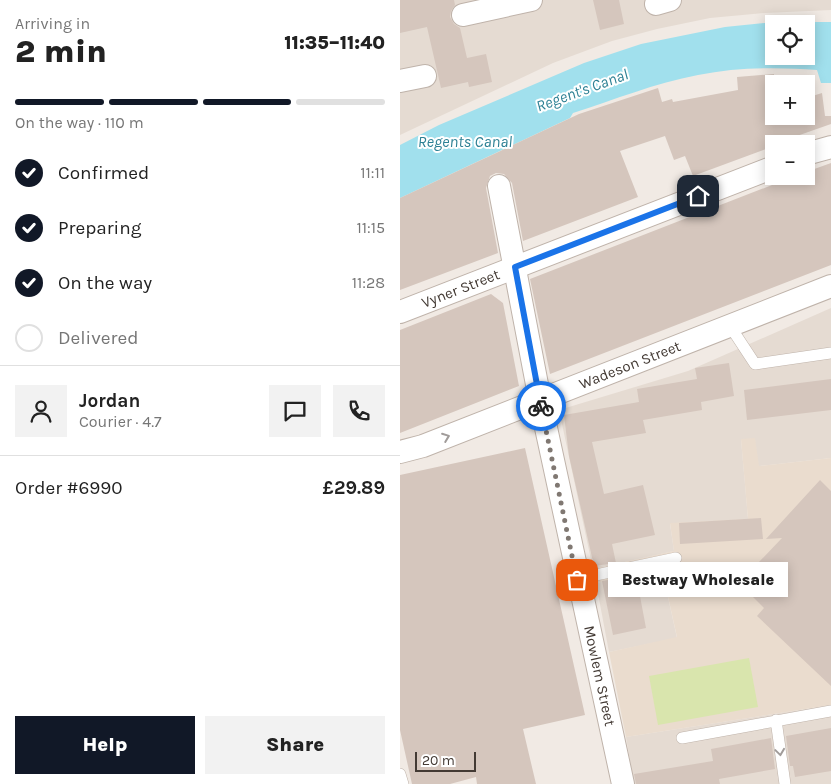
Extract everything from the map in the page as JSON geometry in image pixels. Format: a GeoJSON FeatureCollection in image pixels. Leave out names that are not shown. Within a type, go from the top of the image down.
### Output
{"type":"FeatureCollection","features":[{"type":"Feature","properties":{"kind":"street"},"geometry":{"type":"LineString","coordinates":[[463,15],[528,0]]}},
{"type":"Feature","properties":{"kind":"street"},"geometry":{"type":"LineString","coordinates":[[400,81],[425,76]]}},
{"type":"Feature","properties":{"kind":"street"},"geometry":{"type":"LineString","coordinates":[[815,151],[831,146]]}},
{"type":"Feature","properties":{"kind":"street","name":"Vyner Street"},"geometry":{"type":"LineString","coordinates":[[400,312],[765,170]]}},
{"type":"Feature","properties":{"kind":"street","name":"Mowlem Street"},"geometry":{"type":"LineString","coordinates":[[499,186],[577,580],[623,784]]}},
{"type":"Feature","properties":{"kind":"street","name":"Wadeson Street"},"geometry":{"type":"LineString","coordinates":[[400,452],[423,446],[831,286]]}},
{"type":"Feature","properties":{"kind":"lane"},"geometry":{"type":"LineString","coordinates":[[730,326],[755,364],[831,353]]}},
{"type":"Feature","properties":{"kind":"lane"},"geometry":{"type":"LineString","coordinates":[[577,580],[676,558]]}},
{"type":"Feature","properties":{"kind":"lane"},"geometry":{"type":"LineString","coordinates":[[682,738],[831,711]]}},
{"type":"Feature","properties":{"kind":"lane"},"geometry":{"type":"LineString","coordinates":[[776,720],[785,784]]}},
{"type":"Feature","properties":{"kind":"lane"},"geometry":{"type":"LineString","coordinates":[[400,774],[403,784]]}},
{"type":"Feature","properties":{"kind":"shaded area"},"geometry":{"type":"Polygon","coordinates":[[[400,0],[831,0],[831,10],[710,18],[612,41],[553,63],[400,135],[400,0]]]}},
{"type":"Feature","properties":{"kind":"shaded area"},"geometry":{"type":"Polygon","coordinates":[[[831,308],[831,458],[759,466],[741,439],[748,519],[670,524],[674,551],[593,569],[559,410],[688,371],[831,308]]]}},
{"type":"Feature","properties":{"kind":"shaded area"},"geometry":{"type":"Polygon","coordinates":[[[755,438],[759,466],[831,458],[831,705],[626,737],[609,652],[677,637],[662,570],[596,583],[593,569],[674,551],[670,523],[748,519],[741,439],[755,438]]]}},
{"type":"Feature","properties":{"kind":"shaded area"},"geometry":{"type":"Polygon","coordinates":[[[662,570],[677,638],[609,652],[596,583],[662,570]]]}},
{"type":"Feature","properties":{"kind":"shaded area"},"geometry":{"type":"Polygon","coordinates":[[[831,705],[831,784],[634,784],[626,737],[831,705]]]}},
{"type":"Feature","properties":{"kind":"green space"},"geometry":{"type":"Polygon","coordinates":[[[749,658],[758,707],[658,725],[649,676],[749,658]]]}},
{"type":"Feature","properties":{"kind":"water","name":"Regents Canal"},"geometry":{"type":"Polygon","coordinates":[[[815,22],[831,22],[831,83],[821,83],[817,70],[787,68],[713,72],[666,82],[573,113],[570,118],[400,198],[400,145],[439,125],[584,63],[641,44],[725,27],[765,23],[765,65],[815,65],[815,22]]]}},
{"type":"Feature","properties":{"kind":"building"},"geometry":{"type":"Polygon","coordinates":[[[400,0],[454,0],[455,5],[450,17],[454,24],[460,28],[467,58],[486,54],[492,82],[469,87],[468,82],[441,88],[427,27],[400,33],[400,0]]]}},
{"type":"Feature","properties":{"kind":"building"},"geometry":{"type":"Polygon","coordinates":[[[593,0],[619,0],[624,24],[600,30],[593,0]]]}},
{"type":"Feature","properties":{"kind":"building"},"geometry":{"type":"Polygon","coordinates":[[[774,74],[765,75],[765,125],[815,125],[815,95],[822,93],[825,116],[831,116],[831,124],[800,135],[765,135],[765,149],[693,176],[685,156],[674,160],[665,136],[620,151],[638,197],[523,241],[512,183],[504,174],[496,173],[490,176],[486,188],[498,253],[400,290],[400,198],[579,114],[658,88],[662,102],[672,99],[673,102],[738,90],[737,77],[774,74]]]}},
{"type":"Feature","properties":{"kind":"building"},"geometry":{"type":"Polygon","coordinates":[[[831,163],[831,265],[550,374],[530,279],[773,185],[815,185],[815,169],[831,163]]]}},
{"type":"Feature","properties":{"kind":"building"},"geometry":{"type":"Polygon","coordinates":[[[491,294],[503,303],[519,386],[400,433],[400,330],[491,294]]]}},
{"type":"Feature","properties":{"kind":"building"},"geometry":{"type":"Polygon","coordinates":[[[729,363],[734,396],[701,402],[702,410],[643,420],[646,433],[592,442],[604,494],[643,485],[655,535],[612,544],[616,563],[594,566],[569,456],[564,415],[639,402],[637,389],[697,379],[695,368],[729,363]]]}},
{"type":"Feature","properties":{"kind":"building"},"geometry":{"type":"Polygon","coordinates":[[[831,379],[831,410],[747,420],[744,390],[831,379]]]}},
{"type":"Feature","properties":{"kind":"building"},"geometry":{"type":"Polygon","coordinates":[[[525,448],[585,715],[523,729],[536,784],[477,784],[476,777],[450,784],[412,784],[400,730],[400,475],[525,448]]]}},
{"type":"Feature","properties":{"kind":"building"},"geometry":{"type":"Polygon","coordinates":[[[820,480],[831,491],[831,686],[757,616],[764,608],[739,583],[782,538],[766,539],[820,480]]]}},
{"type":"Feature","properties":{"kind":"building"},"geometry":{"type":"Polygon","coordinates":[[[761,518],[763,539],[680,544],[679,523],[761,518]]]}},
{"type":"Feature","properties":{"kind":"building"},"geometry":{"type":"Polygon","coordinates":[[[636,575],[646,628],[613,635],[602,581],[636,575]]]}},
{"type":"Feature","properties":{"kind":"building"},"geometry":{"type":"Polygon","coordinates":[[[831,728],[831,771],[795,777],[793,766],[790,766],[786,736],[831,728]]]}},
{"type":"Feature","properties":{"kind":"building"},"geometry":{"type":"Polygon","coordinates":[[[771,738],[775,769],[719,779],[720,784],[636,784],[634,774],[713,761],[711,749],[771,738]]]}},
{"type":"Feature","properties":{"kind":"way so far"},"geometry":{"type":"LineString","coordinates":[[541,406],[577,580]]}},
{"type":"Feature","properties":{"kind":"place","name":"Bestway Wholesale"},"geometry":{"type":"Point","coordinates":[577,580]}},
{"type":"Feature","properties":{"kind":"route"},"geometry":{"type":"LineString","coordinates":[[541,406],[515,267],[698,196]]}},
{"type":"Feature","properties":{"kind":"water label","name":"Regent's Canal"},"geometry":{"type":"Point","coordinates":[582,90]}}]}
